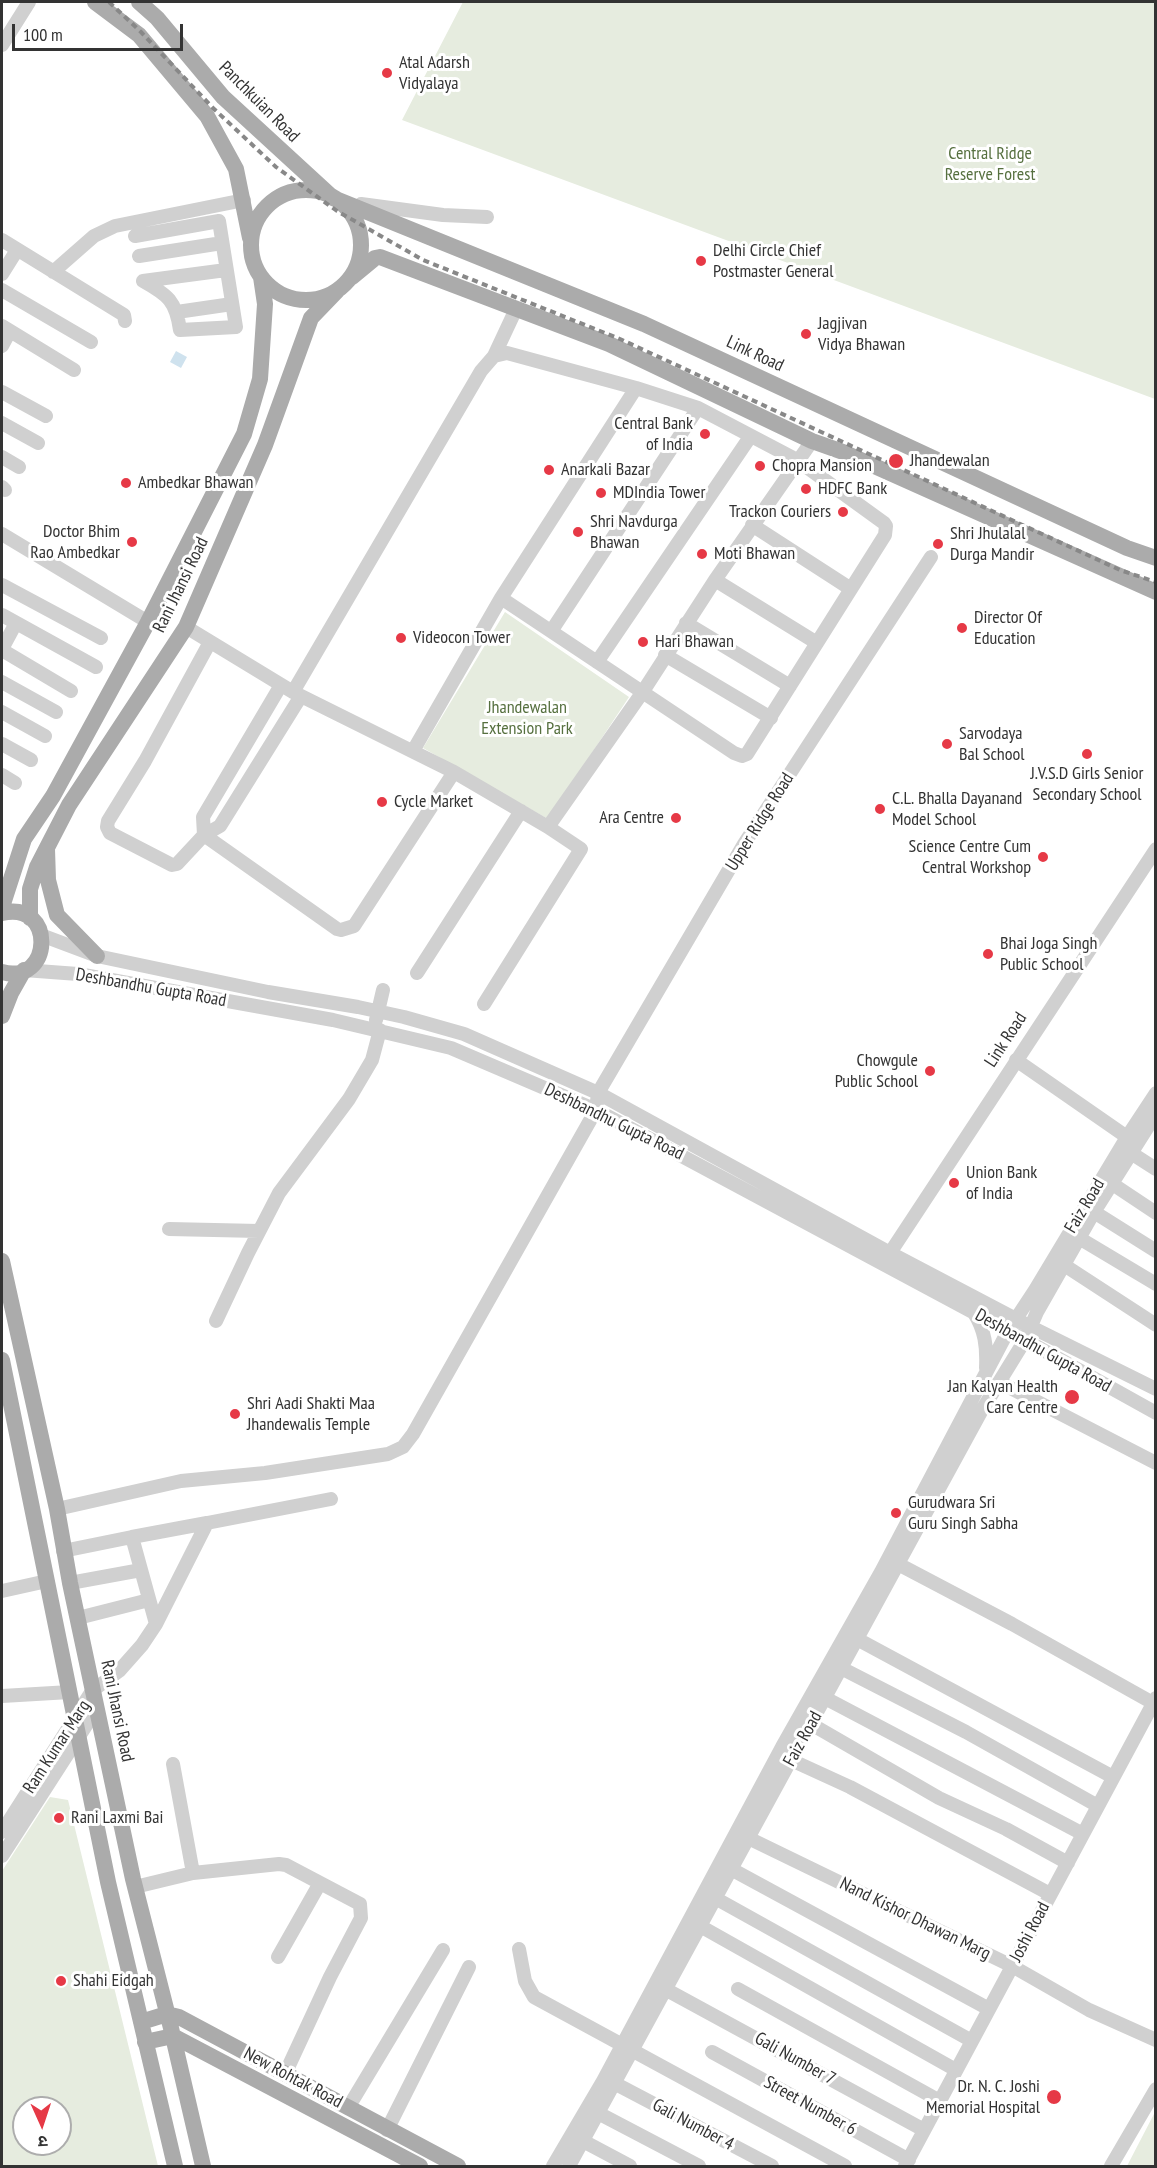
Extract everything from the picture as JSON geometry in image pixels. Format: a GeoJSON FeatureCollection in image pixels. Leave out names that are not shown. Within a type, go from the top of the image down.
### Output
{"type":"FeatureCollection","features":[{"type":"Feature","properties":{"kind":"main road"},"geometry":{"type":"LineString","coordinates":[[94,2],[139,35],[207,116],[236,169],[244,200],[253,260],[261,277],[279,293],[290,298],[314,300],[337,291],[375,258],[380,257],[609,344],[812,441],[843,452],[1155,592]]}},
{"type":"Feature","properties":{"kind":"main road","name":"Panchkuian Road"},"geometry":{"type":"LineString","coordinates":[[139,2],[157,18],[223,97],[333,198]]}},
{"type":"Feature","properties":{"kind":"main road"},"geometry":{"type":"LineString","coordinates":[[251,242],[253,228],[267,205],[291,192],[304,189],[318,191],[333,198],[350,211],[360,232],[361,255],[352,277]]}},
{"type":"Feature","properties":{"kind":"main road","name":"Link Road"},"geometry":{"type":"LineString","coordinates":[[333,198],[644,324],[1127,548],[1155,558]]}},
{"type":"Feature","properties":{"kind":"main road","name":"Rani Jhansi Road"},"geometry":{"type":"LineString","coordinates":[[2,907],[24,839],[53,796],[148,622],[244,434],[260,379],[265,304],[261,277]]}},
{"type":"Feature","properties":{"kind":"main road","name":"Rani Jhansi Road"},"geometry":{"type":"LineString","coordinates":[[30,918],[30,889],[37,867],[69,805],[186,627],[266,446],[311,318],[337,291]]}},
{"type":"Feature","properties":{"kind":"main road"},"geometry":{"type":"LineString","coordinates":[[2,868],[24,839]]}},
{"type":"Feature","properties":{"kind":"main road"},"geometry":{"type":"LineString","coordinates":[[47,848],[48,880],[57,915],[97,956]]}},
{"type":"Feature","properties":{"kind":"main road"},"geometry":{"type":"LineString","coordinates":[[2,913],[9,911],[30,918],[38,926],[42,943],[39,956],[33,965],[15,974],[2,972]]}},
{"type":"Feature","properties":{"kind":"main road"},"geometry":{"type":"LineString","coordinates":[[2,1016],[11,993],[24,970]]}},
{"type":"Feature","properties":{"kind":"main road","name":"Rani Jhansi Road"},"geometry":{"type":"LineString","coordinates":[[2,1261],[57,1509],[63,1551],[135,1887],[168,2014],[203,2166]]}},
{"type":"Feature","properties":{"kind":"main road"},"geometry":{"type":"LineString","coordinates":[[2,1360],[108,1882],[176,2166]]}},
{"type":"Feature","properties":{"kind":"main road"},"geometry":{"type":"LineString","coordinates":[[141,2022],[168,2014]]}},
{"type":"Feature","properties":{"kind":"main road","name":"New Rohtak Road"},"geometry":{"type":"LineString","coordinates":[[168,2014],[179,2017],[225,2041],[387,2130],[458,2166]]}},
{"type":"Feature","properties":{"kind":"main road"},"geometry":{"type":"LineString","coordinates":[[146,2042],[173,2036]]}},
{"type":"Feature","properties":{"kind":"main road","name":"New Rohtak Road"},"geometry":{"type":"LineString","coordinates":[[173,2036],[420,2166]]}},
{"type":"Feature","properties":{"kind":"street"},"geometry":{"type":"LineString","coordinates":[[2,45],[29,2]]}},
{"type":"Feature","properties":{"kind":"street"},"geometry":{"type":"LineString","coordinates":[[333,198],[372,207],[443,215],[487,217]]}},
{"type":"Feature","properties":{"kind":"street"},"geometry":{"type":"LineString","coordinates":[[134,229],[244,200]]}},
{"type":"Feature","properties":{"kind":"street"},"geometry":{"type":"LineString","coordinates":[[53,272],[94,236],[115,226],[134,229],[219,221],[236,327],[180,330],[177,312],[169,297],[143,281]]}},
{"type":"Feature","properties":{"kind":"street"},"geometry":{"type":"LineString","coordinates":[[134,229],[143,281]]}},
{"type":"Feature","properties":{"kind":"street"},"geometry":{"type":"LineString","coordinates":[[2,240],[124,315],[125,321]]}},
{"type":"Feature","properties":{"kind":"street"},"geometry":{"type":"LineString","coordinates":[[139,256],[222,243]]}},
{"type":"Feature","properties":{"kind":"street"},"geometry":{"type":"LineString","coordinates":[[2,274],[17,250]]}},
{"type":"Feature","properties":{"kind":"street"},"geometry":{"type":"LineString","coordinates":[[143,281],[226,270]]}},
{"type":"Feature","properties":{"kind":"street"},"geometry":{"type":"LineString","coordinates":[[2,290],[91,342]]}},
{"type":"Feature","properties":{"kind":"street"},"geometry":{"type":"LineString","coordinates":[[177,312],[232,304]]}},
{"type":"Feature","properties":{"kind":"street"},"geometry":{"type":"LineString","coordinates":[[210,642],[145,761],[108,821],[107,827],[110,833],[175,865],[204,835],[220,826],[475,381],[494,356],[516,309]]}},
{"type":"Feature","properties":{"kind":"street"},"geometry":{"type":"LineString","coordinates":[[2,346],[6,329],[74,370]]}},
{"type":"Feature","properties":{"kind":"street"},"geometry":{"type":"LineString","coordinates":[[494,356],[507,353],[517,355],[698,408],[797,460],[886,526],[885,535],[771,718],[747,754],[742,756],[642,693],[552,630],[501,598]]}},
{"type":"Feature","properties":{"kind":"street"},"geometry":{"type":"LineString","coordinates":[[413,751],[501,598],[636,388]]}},
{"type":"Feature","properties":{"kind":"street"},"geometry":{"type":"LineString","coordinates":[[2,392],[46,416]]}},
{"type":"Feature","properties":{"kind":"street"},"geometry":{"type":"LineString","coordinates":[[552,630],[698,408]]}},
{"type":"Feature","properties":{"kind":"street"},"geometry":{"type":"LineString","coordinates":[[2,423],[38,443]]}},
{"type":"Feature","properties":{"kind":"street"},"geometry":{"type":"LineString","coordinates":[[597,662],[750,436]]}},
{"type":"Feature","properties":{"kind":"street"},"geometry":{"type":"LineString","coordinates":[[548,827],[642,693],[752,525],[812,441]]}},
{"type":"Feature","properties":{"kind":"street"},"geometry":{"type":"LineString","coordinates":[[2,457],[19,467]]}},
{"type":"Feature","properties":{"kind":"street"},"geometry":{"type":"LineString","coordinates":[[752,525],[851,589]]}},
{"type":"Feature","properties":{"kind":"street"},"geometry":{"type":"LineString","coordinates":[[2,534],[148,622]]}},
{"type":"Feature","properties":{"kind":"street","name":"Upper Ridge Road"},"geometry":{"type":"LineString","coordinates":[[598,1094],[744,844],[931,557]]}},
{"type":"Feature","properties":{"kind":"street"},"geometry":{"type":"LineString","coordinates":[[715,580],[817,643]]}},
{"type":"Feature","properties":{"kind":"street"},"geometry":{"type":"LineString","coordinates":[[2,585],[101,638]]}},
{"type":"Feature","properties":{"kind":"street"},"geometry":{"type":"LineString","coordinates":[[2,615],[96,667]]}},
{"type":"Feature","properties":{"kind":"street"},"geometry":{"type":"LineString","coordinates":[[16,623],[2,649],[71,691]]}},
{"type":"Feature","properties":{"kind":"street"},"geometry":{"type":"LineString","coordinates":[[686,623],[790,686]]}},
{"type":"Feature","properties":{"kind":"street"},"geometry":{"type":"LineString","coordinates":[[186,627],[297,694],[454,772],[522,811],[581,849],[484,1004]]}},
{"type":"Feature","properties":{"kind":"street"},"geometry":{"type":"LineString","coordinates":[[665,655],[771,718]]}},
{"type":"Feature","properties":{"kind":"street"},"geometry":{"type":"LineString","coordinates":[[2,682],[56,712]]}},
{"type":"Feature","properties":{"kind":"street"},"geometry":{"type":"LineString","coordinates":[[204,835],[203,818],[281,685]]}},
{"type":"Feature","properties":{"kind":"street"},"geometry":{"type":"LineString","coordinates":[[2,712],[45,736]]}},
{"type":"Feature","properties":{"kind":"street"},"geometry":{"type":"LineString","coordinates":[[2,744],[31,760]]}},
{"type":"Feature","properties":{"kind":"street"},"geometry":{"type":"LineString","coordinates":[[204,835],[337,929],[347,929],[354,926],[454,772]]}},
{"type":"Feature","properties":{"kind":"street"},"geometry":{"type":"LineString","coordinates":[[2,775],[15,783]]}},
{"type":"Feature","properties":{"kind":"street"},"geometry":{"type":"LineString","coordinates":[[417,973],[522,811]]}},
{"type":"Feature","properties":{"kind":"street","name":"Link Road"},"geometry":{"type":"LineString","coordinates":[[890,1253],[1155,849]]}},
{"type":"Feature","properties":{"kind":"street","name":"Deshbandhu Gupta Road"},"geometry":{"type":"LineString","coordinates":[[41,935],[97,956],[268,992],[358,1007],[464,1034],[598,1094],[1031,1327],[1154,1385]]}},
{"type":"Feature","properties":{"kind":"street","name":"Deshbandhu Gupta Road"},"geometry":{"type":"LineString","coordinates":[[24,970],[78,974],[356,1025],[451,1048],[596,1110],[1025,1340],[1155,1413]]}},
{"type":"Feature","properties":{"kind":"street"},"geometry":{"type":"LineString","coordinates":[[370,1046],[383,990]]}},
{"type":"Feature","properties":{"kind":"street"},"geometry":{"type":"LineString","coordinates":[[356,1025],[358,1007]]}},
{"type":"Feature","properties":{"kind":"street"},"geometry":{"type":"LineString","coordinates":[[216,1321],[279,1193],[349,1099],[372,1060],[380,1030]]}},
{"type":"Feature","properties":{"kind":"street"},"geometry":{"type":"LineString","coordinates":[[1016,1060],[1127,1137]]}},
{"type":"Feature","properties":{"kind":"street","name":"Faiz Road"},"geometry":{"type":"LineString","coordinates":[[569,2166],[614,2084],[627,2047],[665,1989],[731,1869],[743,1835],[782,1747],[881,1572],[1015,1318],[1155,1093]]}},
{"type":"Feature","properties":{"kind":"street"},"geometry":{"type":"LineString","coordinates":[[57,1509],[181,1481],[265,1473],[388,1454],[404,1447],[596,1110],[598,1094]]}},
{"type":"Feature","properties":{"kind":"street","name":"Faiz Road"},"geometry":{"type":"LineString","coordinates":[[743,1835],[791,1760],[999,1382],[1025,1340],[1037,1312],[1079,1238],[1155,1114]]}},
{"type":"Feature","properties":{"kind":"street"},"geometry":{"type":"LineString","coordinates":[[1131,1153],[1155,1170]]}},
{"type":"Feature","properties":{"kind":"street"},"geometry":{"type":"LineString","coordinates":[[1111,1183],[1155,1213]]}},
{"type":"Feature","properties":{"kind":"street"},"geometry":{"type":"LineString","coordinates":[[1094,1212],[1155,1251]]}},
{"type":"Feature","properties":{"kind":"street"},"geometry":{"type":"LineString","coordinates":[[169,1229],[259,1231]]}},
{"type":"Feature","properties":{"kind":"street"},"geometry":{"type":"LineString","coordinates":[[1079,1238],[1155,1284]]}},
{"type":"Feature","properties":{"kind":"street"},"geometry":{"type":"LineString","coordinates":[[1064,1265],[1155,1324]]}},
{"type":"Feature","properties":{"kind":"street"},"geometry":{"type":"LineString","coordinates":[[974,1313],[985,1336],[986,1372]]}},
{"type":"Feature","properties":{"kind":"street"},"geometry":{"type":"LineString","coordinates":[[999,1382],[1155,1463]]}},
{"type":"Feature","properties":{"kind":"street"},"geometry":{"type":"LineString","coordinates":[[63,1551],[331,1499]]}},
{"type":"Feature","properties":{"kind":"street","name":"Ram Kumar Marg"},"geometry":{"type":"LineString","coordinates":[[2,1832],[93,1691],[119,1671],[142,1645],[156,1624],[207,1523]]}},
{"type":"Feature","properties":{"kind":"street"},"geometry":{"type":"LineString","coordinates":[[132,1537],[156,1624]]}},
{"type":"Feature","properties":{"kind":"street"},"geometry":{"type":"LineString","coordinates":[[898,1564],[1154,1700]]}},
{"type":"Feature","properties":{"kind":"street"},"geometry":{"type":"LineString","coordinates":[[70,1583],[141,1570]]}},
{"type":"Feature","properties":{"kind":"street"},"geometry":{"type":"LineString","coordinates":[[2,1591],[47,1581]]}},
{"type":"Feature","properties":{"kind":"street"},"geometry":{"type":"LineString","coordinates":[[78,1618],[149,1600]]}},
{"type":"Feature","properties":{"kind":"street"},"geometry":{"type":"LineString","coordinates":[[857,1639],[1113,1777]]}},
{"type":"Feature","properties":{"kind":"street"},"geometry":{"type":"LineString","coordinates":[[841,1668],[966,1732],[1098,1806]]}},
{"type":"Feature","properties":{"kind":"street"},"geometry":{"type":"LineString","coordinates":[[2,1696],[70,1692]]}},
{"type":"Feature","properties":{"kind":"street"},"geometry":{"type":"LineString","coordinates":[[825,1698],[1083,1834]]}},
{"type":"Feature","properties":{"kind":"street","name":"Joshi Road"},"geometry":{"type":"LineString","coordinates":[[907,2163],[1154,1700]]}},
{"type":"Feature","properties":{"kind":"street"},"geometry":{"type":"LineString","coordinates":[[2,1856],[96,1710]]}},
{"type":"Feature","properties":{"kind":"street"},"geometry":{"type":"LineString","coordinates":[[811,1724],[939,1798],[1005,1829],[1068,1863]]}},
{"type":"Feature","properties":{"kind":"street"},"geometry":{"type":"LineString","coordinates":[[791,1760],[850,1787],[1050,1894]]}},
{"type":"Feature","properties":{"kind":"street"},"geometry":{"type":"LineString","coordinates":[[173,1764],[193,1873]]}},
{"type":"Feature","properties":{"kind":"street"},"geometry":{"type":"LineString","coordinates":[[553,2166],[627,2047],[743,1835]]}},
{"type":"Feature","properties":{"kind":"street","name":"Nand Kishor Dhawan Marg"},"geometry":{"type":"LineString","coordinates":[[743,1835],[1012,1966],[1089,2010],[1155,2040]]}},
{"type":"Feature","properties":{"kind":"street"},"geometry":{"type":"LineString","coordinates":[[135,1887],[193,1873],[279,1864],[286,1865],[360,1904],[361,1918],[330,1977],[285,2074]]}},
{"type":"Feature","properties":{"kind":"street"},"geometry":{"type":"LineString","coordinates":[[731,1869],[989,2009]]}},
{"type":"Feature","properties":{"kind":"street"},"geometry":{"type":"LineString","coordinates":[[278,1957],[321,1883]]}},
{"type":"Feature","properties":{"kind":"street"},"geometry":{"type":"LineString","coordinates":[[715,1898],[972,2041]]}},
{"type":"Feature","properties":{"kind":"street"},"geometry":{"type":"LineString","coordinates":[[700,1926],[956,2070]]}},
{"type":"Feature","properties":{"kind":"street"},"geometry":{"type":"LineString","coordinates":[[519,1949],[525,1981],[534,1996],[845,2166]]}},
{"type":"Feature","properties":{"kind":"street"},"geometry":{"type":"LineString","coordinates":[[348,2108],[443,1950]]}},
{"type":"Feature","properties":{"kind":"street"},"geometry":{"type":"LineString","coordinates":[[387,2130],[468,1967]]}},
{"type":"Feature","properties":{"kind":"street","name":"Gali Number 7"},"geometry":{"type":"LineString","coordinates":[[665,1989],[924,2130]]}},
{"type":"Feature","properties":{"kind":"street"},"geometry":{"type":"LineString","coordinates":[[738,1989],[940,2101]]}},
{"type":"Feature","properties":{"kind":"street","name":"Street Number 6"},"geometry":{"type":"LineString","coordinates":[[712,2052],[907,2163]]}},
{"type":"Feature","properties":{"kind":"street","name":"Gali Number 4"},"geometry":{"type":"LineString","coordinates":[[614,2084],[772,2166]]}},
{"type":"Feature","properties":{"kind":"street"},"geometry":{"type":"LineString","coordinates":[[1111,2166],[1155,2089]]}},
{"type":"Feature","properties":{"kind":"street"},"geometry":{"type":"LineString","coordinates":[[598,2113],[699,2166]]}},
{"type":"Feature","properties":{"kind":"street"},"geometry":{"type":"LineString","coordinates":[[583,2141],[630,2166]]}},
{"type":"Feature","properties":{"kind":"green space","name":"Central Ridge Reserve Forest"},"geometry":{"type":"Polygon","coordinates":[[[463,2],[1155,2],[1155,399],[402,120],[463,2]]]}},
{"type":"Feature","properties":{"kind":"green space","name":"Jhandewalan Extension Park"},"geometry":{"type":"Polygon","coordinates":[[[505,612],[629,697],[548,819],[423,748],[505,612]]]}},
{"type":"Feature","properties":{"kind":"green space","name":"Shahi Eidgah"},"geometry":{"type":"Polygon","coordinates":[[[50,1797],[68,1800],[158,2166],[2,2166],[2,1871],[50,1797]]]}},
{"type":"Feature","properties":{"kind":"green space"},"geometry":{"type":"Polygon","coordinates":[[[1155,2112],[1155,2166],[1127,2166],[1155,2112]]]}},
{"type":"Feature","properties":{"kind":"water"},"geometry":{"type":"Polygon","coordinates":[[[176,351],[187,357],[181,368],[170,362],[176,351]]]}},
{"type":"Feature","properties":{"kind":"railway"},"geometry":{"type":"LineString","coordinates":[[109,2],[141,32],[213,108],[276,167],[337,211],[423,260],[620,339],[1120,570],[1156,582]]}},
{"type":"Feature","properties":{"kind":"place","name":"Atal Adarsh Vidyalaya"},"geometry":{"type":"Point","coordinates":[387,73]}},
{"type":"Feature","properties":{"kind":"place","name":"Delhi Circle Chief Postmaster General"},"geometry":{"type":"Point","coordinates":[701,261]}},
{"type":"Feature","properties":{"kind":"place","name":"Jagjivan Vidya Bhawan"},"geometry":{"type":"Point","coordinates":[806,334]}},
{"type":"Feature","properties":{"kind":"place","name":"Central Bank of India"},"geometry":{"type":"Point","coordinates":[705,434]}},
{"type":"Feature","properties":{"kind":"place","name":"Jhandewalan"},"geometry":{"type":"Point","coordinates":[896,461]}},
{"type":"Feature","properties":{"kind":"place","name":"Chopra Mansion"},"geometry":{"type":"Point","coordinates":[760,466]}},
{"type":"Feature","properties":{"kind":"place","name":"Anarkali Bazar"},"geometry":{"type":"Point","coordinates":[549,470]}},
{"type":"Feature","properties":{"kind":"place","name":"Ambedkar Bhawan"},"geometry":{"type":"Point","coordinates":[126,483]}},
{"type":"Feature","properties":{"kind":"place","name":"HDFC Bank"},"geometry":{"type":"Point","coordinates":[806,489]}},
{"type":"Feature","properties":{"kind":"place","name":"MDIndia Tower"},"geometry":{"type":"Point","coordinates":[601,493]}},
{"type":"Feature","properties":{"kind":"place","name":"Trackon Couriers"},"geometry":{"type":"Point","coordinates":[843,512]}},
{"type":"Feature","properties":{"kind":"place","name":"Shri Navdurga Bhawan"},"geometry":{"type":"Point","coordinates":[578,532]}},
{"type":"Feature","properties":{"kind":"place","name":"Doctor Bhim Rao Ambedkar"},"geometry":{"type":"Point","coordinates":[132,542]}},
{"type":"Feature","properties":{"kind":"place","name":"Shri Jhulalal Durga Mandir"},"geometry":{"type":"Point","coordinates":[938,544]}},
{"type":"Feature","properties":{"kind":"place","name":"Moti Bhawan"},"geometry":{"type":"Point","coordinates":[702,554]}},
{"type":"Feature","properties":{"kind":"place","name":"Director Of Education"},"geometry":{"type":"Point","coordinates":[962,628]}},
{"type":"Feature","properties":{"kind":"place","name":"Videocon Tower"},"geometry":{"type":"Point","coordinates":[401,638]}},
{"type":"Feature","properties":{"kind":"place","name":"Hari Bhawan"},"geometry":{"type":"Point","coordinates":[643,642]}},
{"type":"Feature","properties":{"kind":"place","name":"Sarvodaya Bal School"},"geometry":{"type":"Point","coordinates":[947,744]}},
{"type":"Feature","properties":{"kind":"place","name":"J.V.S.D Girls Senior Secondary School"},"geometry":{"type":"Point","coordinates":[1087,754]}},
{"type":"Feature","properties":{"kind":"place","name":"Cycle Market"},"geometry":{"type":"Point","coordinates":[382,802]}},
{"type":"Feature","properties":{"kind":"place","name":"C.L. Bhalla Dayanand Model School"},"geometry":{"type":"Point","coordinates":[880,809]}},
{"type":"Feature","properties":{"kind":"place","name":"Ara Centre"},"geometry":{"type":"Point","coordinates":[676,818]}},
{"type":"Feature","properties":{"kind":"place","name":"Science Centre Cum Central Workshop"},"geometry":{"type":"Point","coordinates":[1043,857]}},
{"type":"Feature","properties":{"kind":"place","name":"Bhai Joga Singh Public School"},"geometry":{"type":"Point","coordinates":[988,954]}},
{"type":"Feature","properties":{"kind":"place","name":"Chowgule Public School"},"geometry":{"type":"Point","coordinates":[930,1071]}},
{"type":"Feature","properties":{"kind":"place","name":"Union Bank of India"},"geometry":{"type":"Point","coordinates":[954,1183]}},
{"type":"Feature","properties":{"kind":"place","name":"Jan Kalyan Health Care Centre"},"geometry":{"type":"Point","coordinates":[1072,1397]}},
{"type":"Feature","properties":{"kind":"place","name":"Shri Aadi Shakti Maa Jhandewalis Temple"},"geometry":{"type":"Point","coordinates":[235,1414]}},
{"type":"Feature","properties":{"kind":"place","name":"Gurudwara Sri Guru Singh Sabha"},"geometry":{"type":"Point","coordinates":[896,1513]}},
{"type":"Feature","properties":{"kind":"place","name":"Rani Laxmi Bai"},"geometry":{"type":"Point","coordinates":[59,1818]}},
{"type":"Feature","properties":{"kind":"place","name":"Shahi Eidgah"},"geometry":{"type":"Point","coordinates":[61,1981]}},
{"type":"Feature","properties":{"kind":"place","name":"Dr. N. C. Joshi Memorial Hospital"},"geometry":{"type":"Point","coordinates":[1054,2097]}}]}
